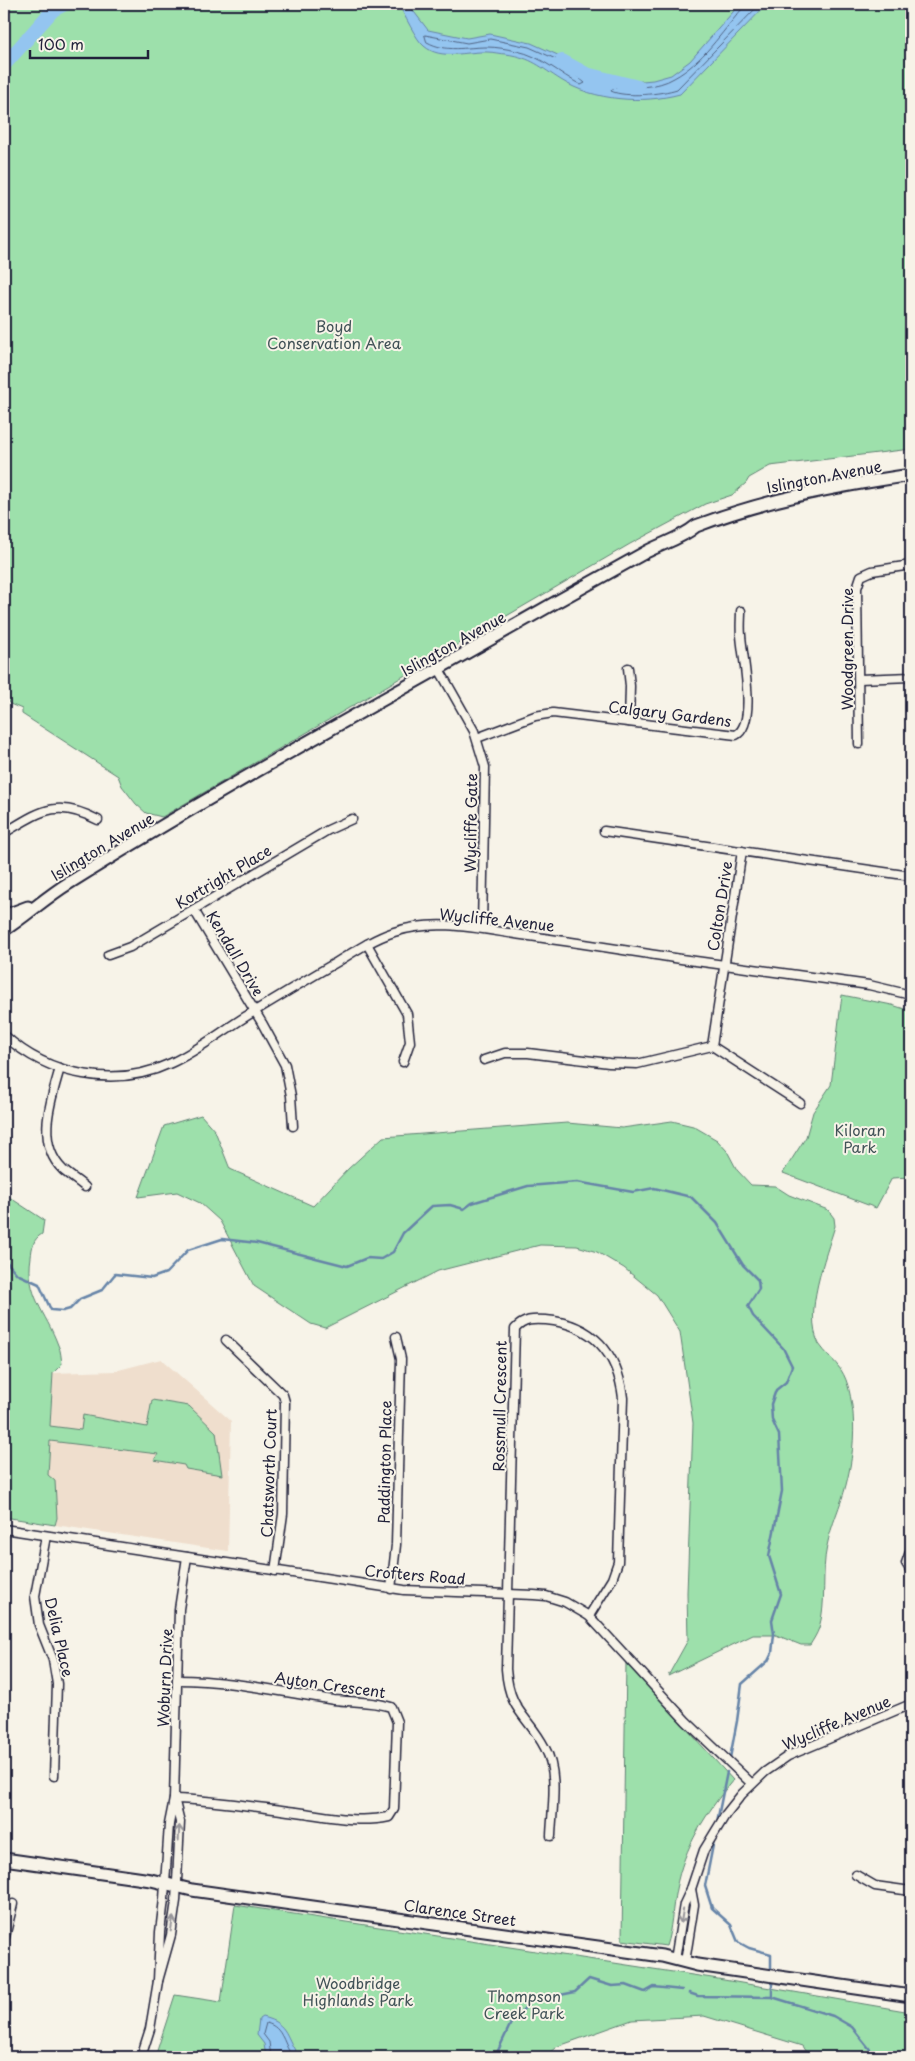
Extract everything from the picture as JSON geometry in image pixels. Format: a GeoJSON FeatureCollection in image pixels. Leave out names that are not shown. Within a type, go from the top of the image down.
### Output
{"type":"FeatureCollection","features":[{"type":"Feature","properties":{"kind":"main road","name":"Islington Avenue"},"geometry":{"type":"LineString","coordinates":[[4,930],[68,883],[224,791],[382,700],[439,670],[647,552],[689,532],[696,526],[759,505],[801,494],[911,475]]}},
{"type":"Feature","properties":{"kind":"main road","name":"Islington Avenue"},"geometry":{"type":"LineString","coordinates":[[4,916],[37,904]]}},
{"type":"Feature","properties":{"kind":"main road","name":"Clarence Street"},"geometry":{"type":"LineString","coordinates":[[4,1859],[911,1996]]}},
{"type":"Feature","properties":{"kind":"street","name":"Woodgreen Drive"},"geometry":{"type":"LineString","coordinates":[[859,744],[857,588],[861,576],[872,571],[911,565]]}},
{"type":"Feature","properties":{"kind":"street","name":"Calgary Gardens"},"geometry":{"type":"LineString","coordinates":[[477,738],[535,716],[553,713],[717,734],[736,734],[742,732],[745,726],[748,684],[741,635],[741,611]]}},
{"type":"Feature","properties":{"kind":"street"},"geometry":{"type":"LineString","coordinates":[[628,668],[630,686],[629,722]]}},
{"type":"Feature","properties":{"kind":"street","name":"Wycliffe Gate"},"geometry":{"type":"LineString","coordinates":[[439,670],[477,738],[486,772],[482,928]]}},
{"type":"Feature","properties":{"kind":"street"},"geometry":{"type":"LineString","coordinates":[[859,679],[911,677]]}},
{"type":"Feature","properties":{"kind":"street"},"geometry":{"type":"LineString","coordinates":[[4,833],[32,816],[65,807],[80,810],[98,820]]}},
{"type":"Feature","properties":{"kind":"street","name":"Kortright Place"},"geometry":{"type":"LineString","coordinates":[[108,955],[130,947],[328,830],[352,819]]}},
{"type":"Feature","properties":{"kind":"street"},"geometry":{"type":"LineString","coordinates":[[604,831],[911,876]]}},
{"type":"Feature","properties":{"kind":"street","name":"Colton Drive"},"geometry":{"type":"LineString","coordinates":[[712,1046],[742,851]]}},
{"type":"Feature","properties":{"kind":"street","name":"Kendall Drive"},"geometry":{"type":"LineString","coordinates":[[194,910],[285,1065],[291,1096],[293,1126]]}},
{"type":"Feature","properties":{"kind":"street","name":"Wycliffe Avenue"},"geometry":{"type":"LineString","coordinates":[[4,1035],[31,1055],[60,1068],[82,1074],[116,1078],[143,1074],[170,1063],[367,944],[394,932],[412,927],[448,926],[482,928],[869,985],[911,995]]}},
{"type":"Feature","properties":{"kind":"street"},"geometry":{"type":"LineString","coordinates":[[367,944],[407,1014],[410,1042],[403,1062]]}},
{"type":"Feature","properties":{"kind":"street"},"geometry":{"type":"LineString","coordinates":[[484,1060],[505,1053],[528,1053],[630,1064],[712,1046],[800,1103]]}},
{"type":"Feature","properties":{"kind":"street"},"geometry":{"type":"LineString","coordinates":[[60,1068],[46,1124],[50,1151],[62,1170],[85,1186]]}},
{"type":"Feature","properties":{"kind":"street","name":"Rossmull Crescent"},"geometry":{"type":"LineString","coordinates":[[508,1594],[515,1329],[522,1322],[528,1320],[549,1320],[571,1325],[591,1336],[610,1356],[621,1382],[623,1398],[618,1562],[612,1579],[589,1616]]}},
{"type":"Feature","properties":{"kind":"street","name":"Paddington Place"},"geometry":{"type":"LineString","coordinates":[[392,1589],[396,1545],[401,1360],[396,1337]]}},
{"type":"Feature","properties":{"kind":"street","name":"Chatsworth Court"},"geometry":{"type":"LineString","coordinates":[[226,1340],[283,1395],[285,1402],[283,1514],[275,1571]]}},
{"type":"Feature","properties":{"kind":"street","name":"Crofters Road"},"geometry":{"type":"LineString","coordinates":[[4,1529],[392,1589],[546,1596],[555,1599],[575,1607],[589,1616],[686,1721],[752,1784]]}},
{"type":"Feature","properties":{"kind":"street","name":"Delia Place"},"geometry":{"type":"LineString","coordinates":[[46,1536],[35,1596],[39,1625],[53,1660],[57,1684],[54,1776]]}},
{"type":"Feature","properties":{"kind":"street"},"geometry":{"type":"LineString","coordinates":[[911,1549],[906,1563],[911,1572]]}},
{"type":"Feature","properties":{"kind":"street","name":"Woburn Drive"},"geometry":{"type":"LineString","coordinates":[[171,1885],[169,1824],[174,1799],[180,1599],[187,1557]]}},
{"type":"Feature","properties":{"kind":"street"},"geometry":{"type":"LineString","coordinates":[[508,1594],[507,1682],[513,1703],[545,1747],[550,1760],[554,1782],[551,1836]]}},
{"type":"Feature","properties":{"kind":"street","name":"Ayton Crescent"},"geometry":{"type":"LineString","coordinates":[[174,1799],[213,1801],[345,1818],[377,1819],[389,1817],[394,1809],[397,1722],[391,1707],[379,1703],[336,1700],[214,1681],[177,1680]]}},
{"type":"Feature","properties":{"kind":"street","name":"Wycliffe Avenue"},"geometry":{"type":"LineString","coordinates":[[680,1961],[694,1905],[691,1890],[699,1862],[710,1838],[733,1804],[752,1784],[788,1756],[911,1704]]}},
{"type":"Feature","properties":{"kind":"street","name":"Woburn Drive"},"geometry":{"type":"LineString","coordinates":[[171,1885],[180,1822],[174,1799]]}},
{"type":"Feature","properties":{"kind":"street"},"geometry":{"type":"LineString","coordinates":[[856,1875],[875,1886],[911,1891]]}},
{"type":"Feature","properties":{"kind":"street"},"geometry":{"type":"LineString","coordinates":[[158,1981],[160,1932],[171,1885]]}},
{"type":"Feature","properties":{"kind":"street"},"geometry":{"type":"LineString","coordinates":[[141,2057],[150,2029],[158,1981],[171,1935],[171,1885]]}},
{"type":"Feature","properties":{"kind":"street"},"geometry":{"type":"LineString","coordinates":[[4,1941],[13,1904]]}},
{"type":"Feature","properties":{"kind":"shaded area"},"geometry":{"type":"Polygon","coordinates":[[[161,1359],[231,1421],[228,1551],[55,1525],[57,1521],[48,1475],[53,1373],[115,1371],[161,1359]]]}},
{"type":"Feature","properties":{"kind":"green space","name":"Boyd Conservation Area"},"geometry":{"type":"Polygon","coordinates":[[[4,4],[911,4],[911,449],[770,466],[749,478],[732,495],[705,504],[630,544],[162,817],[146,813],[122,786],[118,776],[22,714],[22,709],[10,704],[4,696],[4,4]]]}},
{"type":"Feature","properties":{"kind":"green space","name":"Kiloran Park"},"geometry":{"type":"Polygon","coordinates":[[[842,995],[892,1005],[911,1011],[911,1177],[892,1178],[876,1208],[783,1173],[806,1137],[813,1112],[831,1085],[842,995]]]}},
{"type":"Feature","properties":{"kind":"green space"},"geometry":{"type":"Polygon","coordinates":[[[201,1115],[215,1131],[230,1169],[313,1206],[348,1169],[383,1137],[567,1123],[622,1128],[672,1121],[693,1126],[717,1140],[727,1151],[737,1170],[751,1185],[775,1186],[789,1195],[828,1210],[834,1218],[835,1226],[818,1285],[813,1317],[819,1344],[839,1367],[846,1380],[854,1422],[851,1458],[846,1485],[831,1530],[825,1556],[821,1618],[818,1630],[810,1645],[801,1645],[776,1635],[753,1635],[668,1676],[688,1640],[687,1593],[693,1423],[680,1332],[657,1295],[624,1268],[597,1252],[577,1246],[540,1245],[438,1271],[325,1328],[311,1324],[254,1286],[220,1221],[200,1203],[177,1192],[138,1197],[164,1126],[201,1115]]]}},
{"type":"Feature","properties":{"kind":"green space"},"geometry":{"type":"Polygon","coordinates":[[[4,1183],[9,1197],[44,1220],[42,1234],[35,1241],[31,1253],[30,1270],[34,1293],[60,1349],[62,1364],[53,1373],[50,1426],[81,1430],[83,1415],[147,1427],[152,1400],[189,1406],[216,1432],[222,1475],[186,1469],[184,1465],[154,1460],[158,1454],[50,1441],[48,1475],[55,1481],[57,1518],[55,1525],[4,1517],[4,1183]]]}},
{"type":"Feature","properties":{"kind":"green space"},"geometry":{"type":"Polygon","coordinates":[[[626,1662],[733,1780],[705,1818],[684,1859],[676,1889],[670,1933],[666,1946],[622,1940],[626,1662]]]}},
{"type":"Feature","properties":{"kind":"green space"},"geometry":{"type":"Polygon","coordinates":[[[235,1905],[712,1978],[911,2012],[911,2057],[809,2057],[802,2046],[704,2016],[632,2020],[556,2047],[545,2057],[155,2057],[175,1995],[221,2002],[235,1905]]]}},
{"type":"Feature","properties":{"kind":"water"},"geometry":{"type":"Polygon","coordinates":[[[398,4],[408,4],[428,30],[467,38],[490,34],[531,43],[560,56],[587,76],[621,83],[653,80],[671,75],[690,61],[740,4],[767,4],[680,94],[635,100],[603,96],[574,87],[530,61],[515,56],[487,52],[446,54],[431,51],[417,38],[398,4]]]}},
{"type":"Feature","properties":{"kind":"water"},"geometry":{"type":"Polygon","coordinates":[[[262,2017],[271,2020],[283,2028],[300,2057],[266,2057],[264,2044],[257,2035],[259,2019],[262,2017]]]}},
{"type":"Feature","properties":{"kind":"waterway"},"geometry":{"type":"LineString","coordinates":[[4,65],[53,10],[65,4]]}},
{"type":"Feature","properties":{"kind":"waterway"},"geometry":{"type":"LineString","coordinates":[[562,61],[586,74],[638,87]]}},
{"type":"Feature","properties":{"kind":"waterway"},"geometry":{"type":"LineString","coordinates":[[4,1254],[6,1261],[17,1274],[39,1284],[51,1310],[63,1311],[70,1309],[80,1299],[102,1290],[115,1274],[152,1278],[166,1273],[188,1250],[222,1239],[257,1243],[347,1266],[367,1258],[381,1259],[393,1252],[403,1233],[432,1206],[450,1205],[464,1209],[472,1203],[528,1186],[577,1182],[633,1192],[654,1188],[691,1197],[717,1223],[743,1265],[758,1280],[759,1289],[748,1306],[753,1316],[783,1348],[792,1366],[786,1382],[776,1390],[771,1404],[772,1420],[779,1435],[782,1491],[769,1556],[781,1594],[772,1620],[774,1634],[772,1653],[768,1661],[742,1684],[730,1758]]}},
{"type":"Feature","properties":{"kind":"waterway"},"geometry":{"type":"LineString","coordinates":[[717,1822],[727,1772]]}},
{"type":"Feature","properties":{"kind":"waterway"},"geometry":{"type":"LineString","coordinates":[[714,1840],[705,1886],[712,1908],[731,1925],[738,1942],[749,1948],[771,1954],[771,1969]]}},
{"type":"Feature","properties":{"kind":"waterway"},"geometry":{"type":"LineString","coordinates":[[495,2057],[511,2023],[531,2001],[575,1992],[589,1979],[612,1986],[626,1985],[645,1992],[654,1987],[682,1990]]}},
{"type":"Feature","properties":{"kind":"waterway"},"geometry":{"type":"LineString","coordinates":[[772,1983],[772,1997]]}},
{"type":"Feature","properties":{"kind":"waterway"},"geometry":{"type":"LineString","coordinates":[[689,1993],[698,1996],[772,1997],[833,2016],[852,2027],[876,2057]]}},
{"type":"Feature","properties":{"kind":"park label","name":"Woodbridge Highlands Park"},"geometry":{"type":"Point","coordinates":[358,1990]}},
{"type":"Feature","properties":{"kind":"park label","name":"Thompson Creek Park"},"geometry":{"type":"Point","coordinates":[524,2004]}}]}
